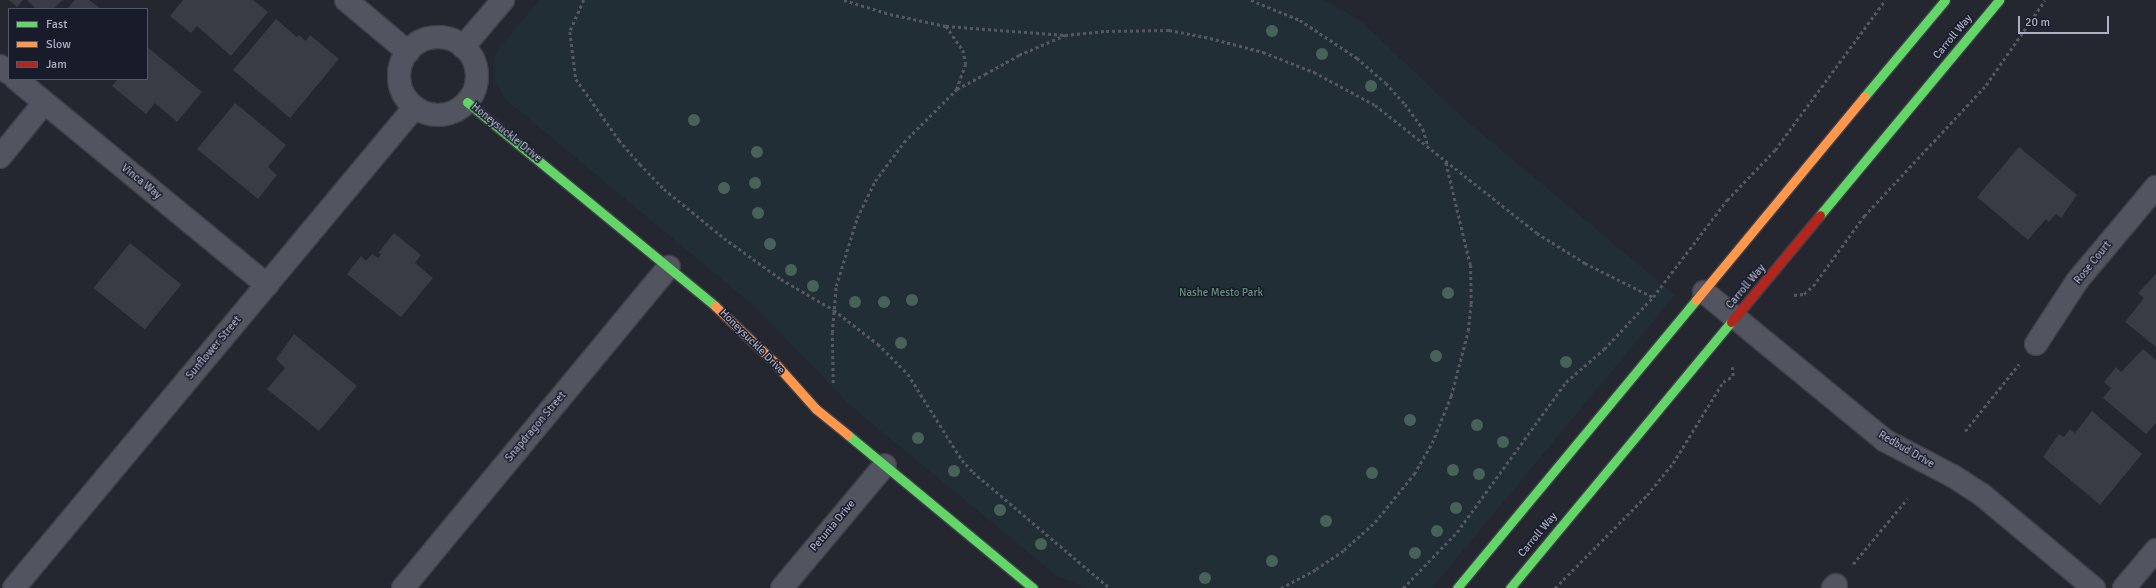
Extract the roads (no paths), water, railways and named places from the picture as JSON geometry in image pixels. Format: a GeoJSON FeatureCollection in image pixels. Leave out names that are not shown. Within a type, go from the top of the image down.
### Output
{"type":"FeatureCollection","features":[{"type":"Feature","properties":{"kind":"street"},"geometry":{"type":"LineString","coordinates":[[346,0],[408,52]]}},
{"type":"Feature","properties":{"kind":"street"},"geometry":{"type":"LineString","coordinates":[[463,48],[503,0]]}},
{"type":"Feature","properties":{"kind":"street"},"geometry":{"type":"LineString","coordinates":[[1457,588],[1945,0]]}},
{"type":"Feature","properties":{"kind":"street","name":"Carroll Way"},"geometry":{"type":"LineString","coordinates":[[1510,588],[1999,0]]}},
{"type":"Feature","properties":{"kind":"street"},"geometry":{"type":"LineString","coordinates":[[435,37],[448,38],[463,48],[474,62],[477,74],[476,86],[467,102],[452,113],[439,115],[426,114],[414,108],[405,98],[400,86],[399,72],[408,52],[422,40],[435,37]]}},
{"type":"Feature","properties":{"kind":"street"},"geometry":{"type":"LineString","coordinates":[[0,66],[8,72]]}},
{"type":"Feature","properties":{"kind":"street","name":"Vinca Way"},"geometry":{"type":"LineString","coordinates":[[17,80],[267,285]]}},
{"type":"Feature","properties":{"kind":"street","name":"Honeysuckle Drive"},"geometry":{"type":"LineString","coordinates":[[467,102],[724,313],[774,362],[816,409],[1033,588]]}},
{"type":"Feature","properties":{"kind":"street"},"geometry":{"type":"LineString","coordinates":[[0,157],[44,103]]}},
{"type":"Feature","properties":{"kind":"street","name":"Sunflower Street"},"geometry":{"type":"LineString","coordinates":[[14,588],[414,108]]}},
{"type":"Feature","properties":{"kind":"street","name":"Rose Court"},"geometry":{"type":"LineString","coordinates":[[2036,344],[2078,281],[2156,186]]}},
{"type":"Feature","properties":{"kind":"street","name":"Snapdragon Street"},"geometry":{"type":"LineString","coordinates":[[403,588],[669,268]]}},
{"type":"Feature","properties":{"kind":"street","name":"Redbud Drive"},"geometry":{"type":"LineString","coordinates":[[1704,292],[1884,440],[1953,476],[1981,494],[2094,588]]}},
{"type":"Feature","properties":{"kind":"street","name":"Petunia Drive"},"geometry":{"type":"LineString","coordinates":[[782,588],[885,465]]}},
{"type":"Feature","properties":{"kind":"street"},"geometry":{"type":"LineString","coordinates":[[2124,588],[2156,550]]}},
{"type":"Feature","properties":{"kind":"park label","name":"Nashe Mesto Park"},"geometry":{"type":"Point","coordinates":[1221,293]}}]}
